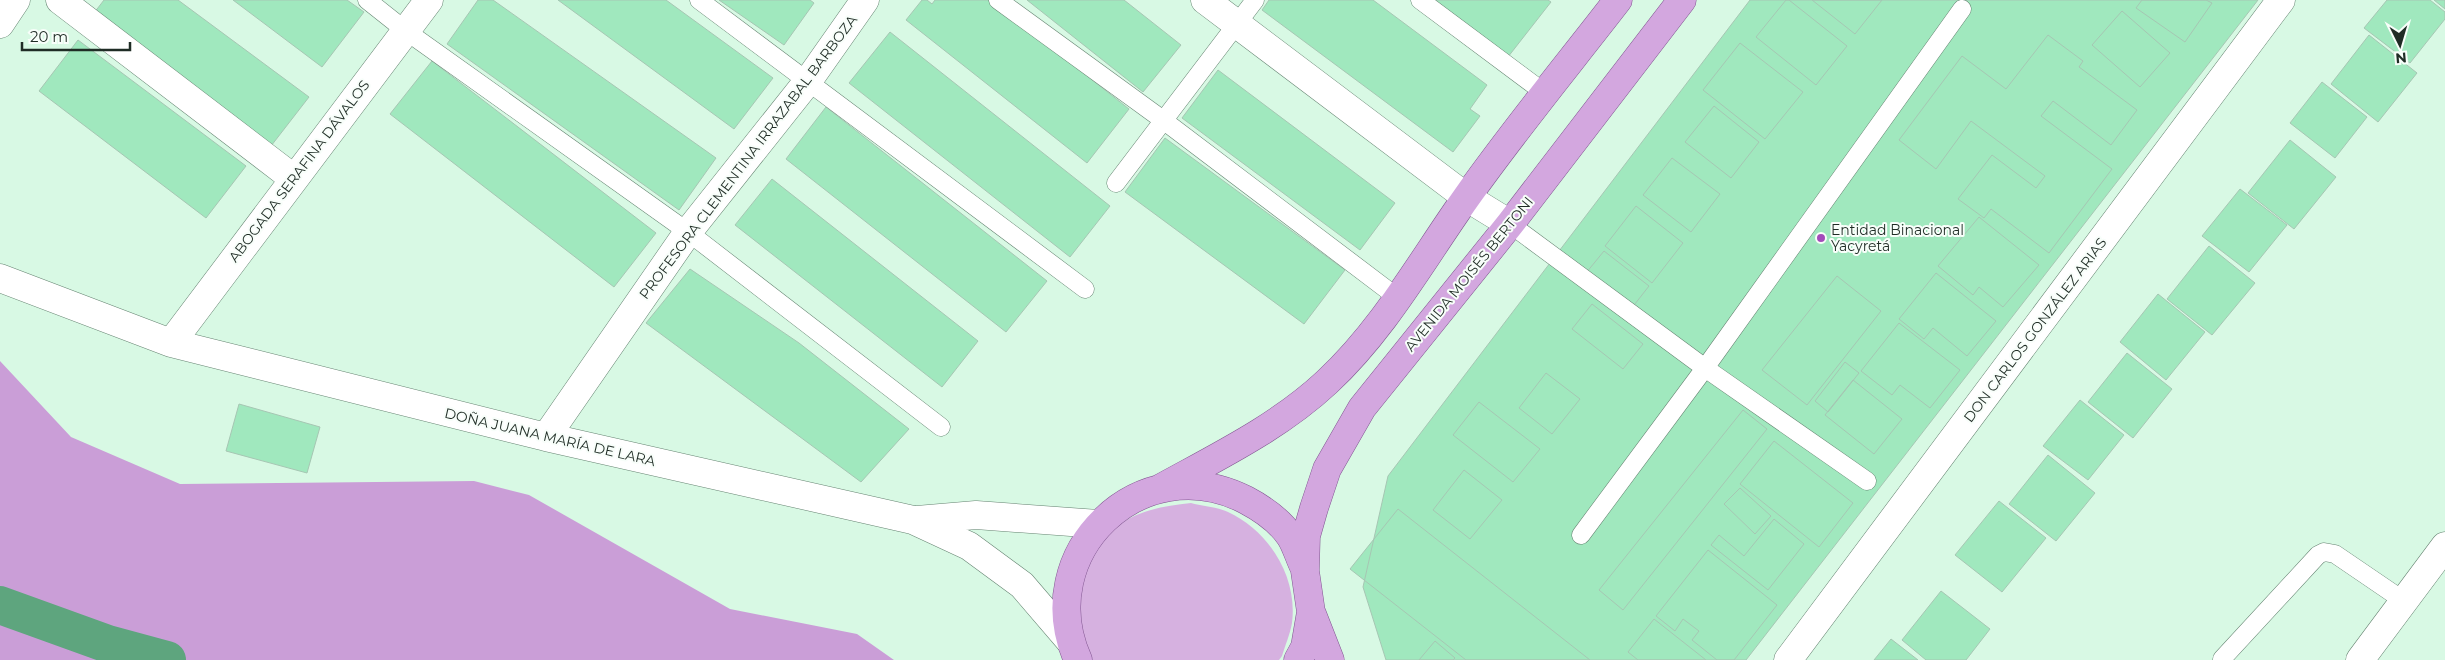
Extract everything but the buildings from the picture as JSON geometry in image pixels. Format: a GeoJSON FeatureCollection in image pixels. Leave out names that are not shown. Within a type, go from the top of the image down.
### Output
{"type":"FeatureCollection","features":[{"type":"Feature","properties":{"kind":"main road","name":"AVENIDA MOISÉS BERTONI"},"geometry":{"type":"LineString","coordinates":[[1074,651],[1066,600],[1076,559],[1098,524],[1116,508],[1137,496],[1159,489],[1281,418],[1328,382],[1364,342],[1398,298],[1466,197],[1618,0]]}},
{"type":"Feature","properties":{"kind":"main road","name":"AVENIDA MOISÉS BERTONI"},"geometry":{"type":"LineString","coordinates":[[1298,660],[1304,647],[1311,612],[1305,571],[1306,536],[1327,469],[1342,440],[1362,408],[1510,224],[1682,0]]}},
{"type":"Feature","properties":{"kind":"main road","name":"AVENIDA MOISÉS BERTONI"},"geometry":{"type":"LineString","coordinates":[[1159,489],[1200,486],[1232,493],[1266,510],[1290,536],[1305,571]]}},
{"type":"Feature","properties":{"kind":"main road"},"geometry":{"type":"LineString","coordinates":[[1311,612],[1330,660]]}},
{"type":"Feature","properties":{"kind":"street"},"geometry":{"type":"LineString","coordinates":[[0,24],[16,0]]}},
{"type":"Feature","properties":{"kind":"street"},"geometry":{"type":"LineString","coordinates":[[60,0],[293,178]]}},
{"type":"Feature","properties":{"kind":"street","name":"ABOGADA SERAFINA DÁVALOS"},"geometry":{"type":"LineString","coordinates":[[171,343],[293,178],[429,0]]}},
{"type":"Feature","properties":{"kind":"street","name":"PROFESORA CLEMENTINA IRRAZABAL BARBOZA"},"geometry":{"type":"LineString","coordinates":[[546,437],[688,232],[808,80],[865,0]]}},
{"type":"Feature","properties":{"kind":"street"},"geometry":{"type":"LineString","coordinates":[[1205,0],[1466,197],[1510,224]]}},
{"type":"Feature","properties":{"kind":"street","name":"DON CARLOS GONZÁLEZ ARIAS"},"geometry":{"type":"LineString","coordinates":[[1788,660],[2281,0]]}},
{"type":"Feature","properties":{"kind":"street","name":"DOÑA JUANA MARÍA DE LARA"},"geometry":{"type":"LineString","coordinates":[[0,278],[171,343],[546,437],[913,520],[969,546],[1022,585],[1074,651]]}},
{"type":"Feature","properties":{"kind":"street"},"geometry":{"type":"LineString","coordinates":[[913,520],[976,515],[1098,524]]}},
{"type":"Feature","properties":{"kind":"street"},"geometry":{"type":"LineString","coordinates":[[2360,660],[2445,546]]}},
{"type":"Feature","properties":{"kind":"lane"},"geometry":{"type":"LineString","coordinates":[[367,0],[406,31],[688,232],[941,427]]}},
{"type":"Feature","properties":{"kind":"lane"},"geometry":{"type":"LineString","coordinates":[[699,0],[1085,289]]}},
{"type":"Feature","properties":{"kind":"lane"},"geometry":{"type":"LineString","coordinates":[[998,0],[1163,120],[1398,298]]}},
{"type":"Feature","properties":{"kind":"lane"},"geometry":{"type":"LineString","coordinates":[[1116,183],[1254,0]]}},
{"type":"Feature","properties":{"kind":"lane"},"geometry":{"type":"LineString","coordinates":[[1420,0],[1546,94]]}},
{"type":"Feature","properties":{"kind":"lane"},"geometry":{"type":"LineString","coordinates":[[1581,535],[1705,368],[1962,9]]}},
{"type":"Feature","properties":{"kind":"lane"},"geometry":{"type":"LineString","coordinates":[[1510,224],[1705,368],[1867,481]]}},
{"type":"Feature","properties":{"kind":"lane"},"geometry":{"type":"LineString","coordinates":[[2222,659],[2318,555],[2324,552],[2334,554],[2404,601]]}},
{"type":"Feature","properties":{"kind":"shaded area"},"geometry":{"type":"Polygon","coordinates":[[[0,361],[71,437],[180,484],[474,481],[529,495],[730,609],[857,634],[894,660],[0,660],[0,361]]]}},
{"type":"Feature","properties":{"kind":"shaded area"},"geometry":{"type":"Polygon","coordinates":[[[1191,503],[1224,510],[1243,520],[1268,543],[1278,557],[1290,589],[1293,606],[1292,623],[1282,656],[1279,660],[1092,660],[1084,639],[1080,607],[1085,575],[1099,546],[1122,523],[1138,514],[1164,507],[1191,503]]]}},
{"type":"Feature","properties":{"kind":"waterway"},"geometry":{"type":"LineString","coordinates":[[0,605],[108,644],[167,660]]}},
{"type":"Feature","properties":{"kind":"place","name":"Entidad Binacional Yacyretá"},"geometry":{"type":"Point","coordinates":[1821,238]}}]}
